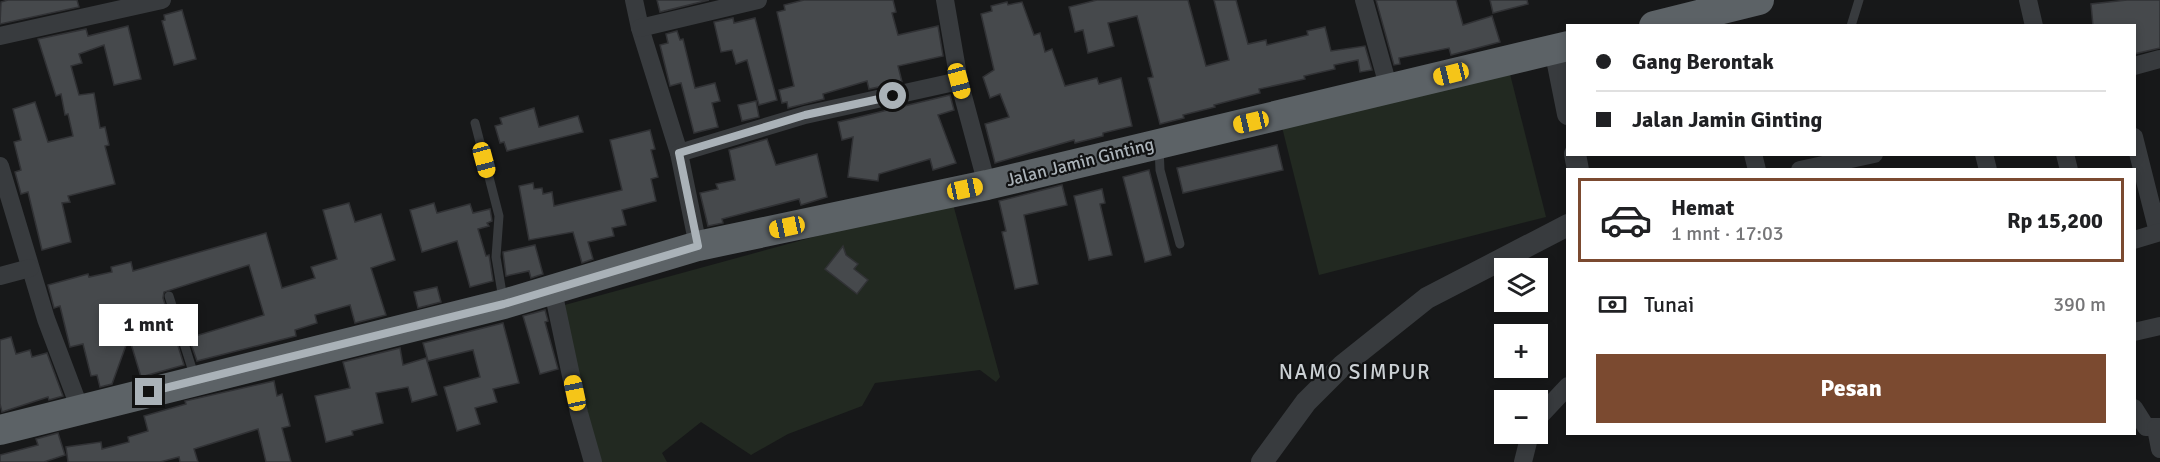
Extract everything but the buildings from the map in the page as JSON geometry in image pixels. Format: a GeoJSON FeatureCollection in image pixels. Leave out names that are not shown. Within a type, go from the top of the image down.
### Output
{"type":"FeatureCollection","features":[{"type":"Feature","properties":{"kind":"highway"},"geometry":{"type":"LineString","coordinates":[[1671,24],[1723,18],[1759,0]]}},
{"type":"Feature","properties":{"kind":"highway","name":"Jalan Jamin Ginting"},"geometry":{"type":"LineString","coordinates":[[0,430],[504,304],[698,246],[987,185],[1561,47]]}},
{"type":"Feature","properties":{"kind":"street"},"geometry":{"type":"LineString","coordinates":[[0,36],[162,0]]}},
{"type":"Feature","properties":{"kind":"street"},"geometry":{"type":"LineString","coordinates":[[634,0],[640,28],[679,153],[698,246]]}},
{"type":"Feature","properties":{"kind":"street"},"geometry":{"type":"LineString","coordinates":[[640,28],[758,0]]}},
{"type":"Feature","properties":{"kind":"street"},"geometry":{"type":"LineString","coordinates":[[945,0],[959,81],[987,185]]}},
{"type":"Feature","properties":{"kind":"street"},"geometry":{"type":"LineString","coordinates":[[1364,0],[1389,89]]}},
{"type":"Feature","properties":{"kind":"street"},"geometry":{"type":"LineString","coordinates":[[2028,0],[2034,24]]}},
{"type":"Feature","properties":{"kind":"street"},"geometry":{"type":"LineString","coordinates":[[1561,47],[1566,95]]}},
{"type":"Feature","properties":{"kind":"street"},"geometry":{"type":"LineString","coordinates":[[2136,65],[2160,59]]}},
{"type":"Feature","properties":{"kind":"street"},"geometry":{"type":"LineString","coordinates":[[679,153],[805,115],[959,81]]}},
{"type":"Feature","properties":{"kind":"street"},"geometry":{"type":"LineString","coordinates":[[2136,145],[2159,232],[2136,239]]}},
{"type":"Feature","properties":{"kind":"street"},"geometry":{"type":"LineString","coordinates":[[1809,168],[1865,156]]}},
{"type":"Feature","properties":{"kind":"street"},"geometry":{"type":"LineString","coordinates":[[0,166],[30,268],[80,410]]}},
{"type":"Feature","properties":{"kind":"street"},"geometry":{"type":"LineString","coordinates":[[1262,462],[1305,402],[1343,365],[1427,298],[1566,226]]}},
{"type":"Feature","properties":{"kind":"street"},"geometry":{"type":"LineString","coordinates":[[0,276],[30,268]]}},
{"type":"Feature","properties":{"kind":"street"},"geometry":{"type":"LineString","coordinates":[[553,291],[579,413],[593,462]]}},
{"type":"Feature","properties":{"kind":"street"},"geometry":{"type":"LineString","coordinates":[[2136,332],[2160,326]]}},
{"type":"Feature","properties":{"kind":"street"},"geometry":{"type":"LineString","coordinates":[[1548,407],[1566,388]]}},
{"type":"Feature","properties":{"kind":"street"},"geometry":{"type":"LineString","coordinates":[[2136,411],[2146,427],[2158,427],[2160,449]]}},
{"type":"Feature","properties":{"kind":"street"},"geometry":{"type":"LineString","coordinates":[[1523,462],[1528,444]]}},
{"type":"Feature","properties":{"kind":"lane"},"geometry":{"type":"LineString","coordinates":[[1852,24],[1859,0]]}},
{"type":"Feature","properties":{"kind":"lane"},"geometry":{"type":"LineString","coordinates":[[475,123],[500,216],[496,257],[504,304]]}},
{"type":"Feature","properties":{"kind":"lane"},"geometry":{"type":"LineString","coordinates":[[1158,143],[1160,170],[1180,244]]}},
{"type":"Feature","properties":{"kind":"lane"},"geometry":{"type":"LineString","coordinates":[[169,296],[196,381]]}},
{"type":"Feature","properties":{"kind":"shaded area"},"geometry":{"type":"Polygon","coordinates":[[[1509,70],[1546,217],[1319,275],[1282,127],[1509,70]]]}},
{"type":"Feature","properties":{"kind":"shaded area"},"geometry":{"type":"Polygon","coordinates":[[[953,204],[1000,377],[996,382],[980,370],[875,383],[862,406],[788,434],[751,455],[701,422],[662,453],[667,462],[599,462],[561,306],[821,235],[953,204]]]}},
{"type":"Feature","properties":{"kind":"district","name":"NAMO SIMPUR"},"geometry":{"type":"Point","coordinates":[1355,372]}},
{"type":"Feature","properties":{"kind":"route"},"geometry":{"type":"LineString","coordinates":[[149,392],[553,291],[698,246],[679,153],[805,115],[893,96]]}}]}
